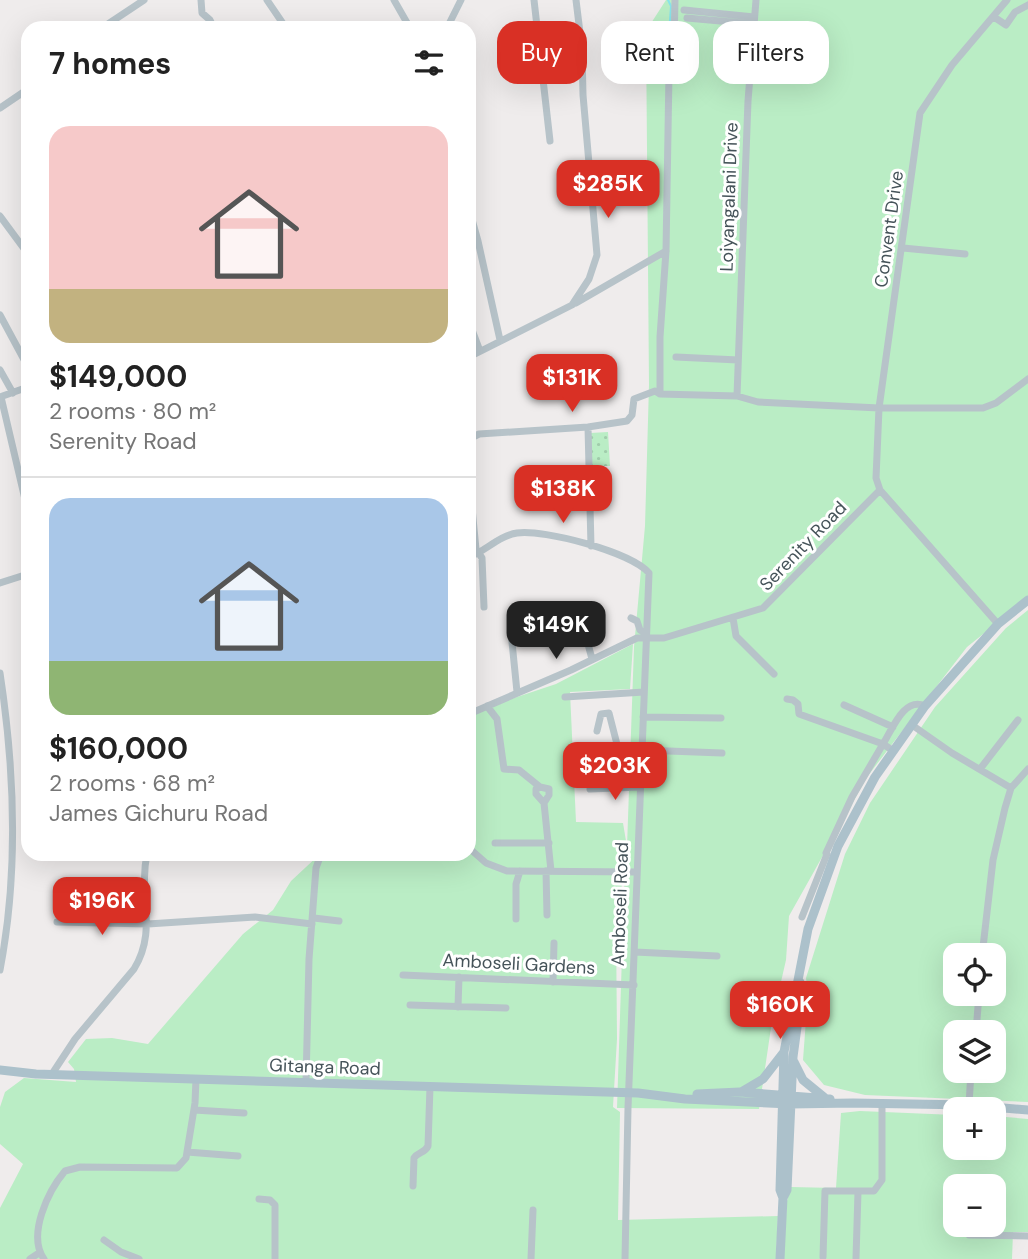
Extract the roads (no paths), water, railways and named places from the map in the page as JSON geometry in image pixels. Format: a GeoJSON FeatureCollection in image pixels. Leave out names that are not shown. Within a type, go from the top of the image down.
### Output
{"type":"FeatureCollection","features":[{"type":"Feature","properties":{"kind":"main road"},"geometry":{"type":"LineString","coordinates":[[780,1259],[783,1198],[780,1190],[788,1054],[802,990],[800,977],[808,929],[830,854],[850,811],[925,706],[998,624],[1028,600]]}},
{"type":"Feature","properties":{"kind":"main road"},"geometry":{"type":"LineString","coordinates":[[740,1092],[763,1079],[788,1054]]}},
{"type":"Feature","properties":{"kind":"main road"},"geometry":{"type":"LineString","coordinates":[[788,1054],[803,1080],[827,1099]]}},
{"type":"Feature","properties":{"kind":"main road","name":"Gitanga Road"},"geometry":{"type":"LineString","coordinates":[[0,1070],[630,1094],[740,1092],[787,1100],[943,1104]]}},
{"type":"Feature","properties":{"kind":"main road","name":"Gitanga Road"},"geometry":{"type":"LineString","coordinates":[[648,1094],[685,1099],[827,1099],[848,1103]]}},
{"type":"Feature","properties":{"kind":"main road","name":"Gitanga Road"},"geometry":{"type":"LineString","coordinates":[[1006,1108],[1028,1110]]}},
{"type":"Feature","properties":{"kind":"street"},"geometry":{"type":"LineString","coordinates":[[112,21],[144,0]]}},
{"type":"Feature","properties":{"kind":"street"},"geometry":{"type":"LineString","coordinates":[[201,0],[202,13],[210,21]]}},
{"type":"Feature","properties":{"kind":"street"},"geometry":{"type":"LineString","coordinates":[[267,0],[281,21]]}},
{"type":"Feature","properties":{"kind":"street"},"geometry":{"type":"LineString","coordinates":[[394,0],[406,21]]}},
{"type":"Feature","properties":{"kind":"street"},"geometry":{"type":"LineString","coordinates":[[450,21],[461,0]]}},
{"type":"Feature","properties":{"kind":"street"},"geometry":{"type":"LineString","coordinates":[[534,0],[550,141]]}},
{"type":"Feature","properties":{"kind":"street"},"geometry":{"type":"LineString","coordinates":[[572,305],[589,279],[597,255],[576,0]]}},
{"type":"Feature","properties":{"kind":"street"},"geometry":{"type":"LineString","coordinates":[[660,394],[670,57],[674,45],[675,0]]}},
{"type":"Feature","properties":{"kind":"street","name":"Loiyangalani Drive"},"geometry":{"type":"LineString","coordinates":[[737,396],[756,0]]}},
{"type":"Feature","properties":{"kind":"street","name":"Convent Drive"},"geometry":{"type":"LineString","coordinates":[[880,490],[876,478],[880,408],[920,113],[952,65],[1007,0]]}},
{"type":"Feature","properties":{"kind":"street"},"geometry":{"type":"LineString","coordinates":[[993,17],[1006,25],[1016,12],[1028,5]]}},
{"type":"Feature","properties":{"kind":"street"},"geometry":{"type":"LineString","coordinates":[[685,14],[754,20]]}},
{"type":"Feature","properties":{"kind":"street"},"geometry":{"type":"LineString","coordinates":[[0,108],[21,94]]}},
{"type":"Feature","properties":{"kind":"street"},"geometry":{"type":"LineString","coordinates":[[0,216],[21,244]]}},
{"type":"Feature","properties":{"kind":"street"},"geometry":{"type":"LineString","coordinates":[[476,234],[500,340]]}},
{"type":"Feature","properties":{"kind":"street"},"geometry":{"type":"LineString","coordinates":[[902,248],[965,254]]}},
{"type":"Feature","properties":{"kind":"street"},"geometry":{"type":"LineString","coordinates":[[476,353],[572,305],[666,251]]}},
{"type":"Feature","properties":{"kind":"street"},"geometry":{"type":"LineString","coordinates":[[0,315],[21,355]]}},
{"type":"Feature","properties":{"kind":"street"},"geometry":{"type":"LineString","coordinates":[[476,340],[480,351]]}},
{"type":"Feature","properties":{"kind":"street"},"geometry":{"type":"LineString","coordinates":[[676,357],[738,360]]}},
{"type":"Feature","properties":{"kind":"street"},"geometry":{"type":"LineString","coordinates":[[0,370],[13,393]]}},
{"type":"Feature","properties":{"kind":"street"},"geometry":{"type":"LineString","coordinates":[[476,435],[588,427],[627,421],[632,415],[634,399],[655,391],[660,394],[737,396],[758,402],[880,408],[983,408],[996,403],[1028,379]]}},
{"type":"Feature","properties":{"kind":"street"},"geometry":{"type":"LineString","coordinates":[[21,390],[1,397],[21,482]]}},
{"type":"Feature","properties":{"kind":"street"},"geometry":{"type":"LineString","coordinates":[[588,427],[591,546]]}},
{"type":"Feature","properties":{"kind":"street"},"geometry":{"type":"LineString","coordinates":[[880,490],[998,624]]}},
{"type":"Feature","properties":{"kind":"street","name":"Serenity Road"},"geometry":{"type":"LineString","coordinates":[[476,711],[637,638],[646,635],[664,638],[766,606],[880,490]]}},
{"type":"Feature","properties":{"kind":"street","name":"Amboseli Road"},"geometry":{"type":"LineString","coordinates":[[476,554],[499,539],[521,533],[624,555],[649,573],[625,1259]]}},
{"type":"Feature","properties":{"kind":"street"},"geometry":{"type":"LineString","coordinates":[[476,541],[482,558],[484,607]]}},
{"type":"Feature","properties":{"kind":"street"},"geometry":{"type":"LineString","coordinates":[[0,583],[21,576]]}},
{"type":"Feature","properties":{"kind":"street"},"geometry":{"type":"LineString","coordinates":[[631,618],[646,635]]}},
{"type":"Feature","properties":{"kind":"street"},"geometry":{"type":"LineString","coordinates":[[733,618],[736,636],[774,674]]}},
{"type":"Feature","properties":{"kind":"street"},"geometry":{"type":"LineString","coordinates":[[588,626],[588,644],[592,659]]}},
{"type":"Feature","properties":{"kind":"street"},"geometry":{"type":"LineString","coordinates":[[511,632],[517,692]]}},
{"type":"Feature","properties":{"kind":"street"},"geometry":{"type":"LineString","coordinates":[[0,673],[10,750],[13,879],[0,970]]}},
{"type":"Feature","properties":{"kind":"street"},"geometry":{"type":"LineString","coordinates":[[565,697],[644,692]]}},
{"type":"Feature","properties":{"kind":"street"},"geometry":{"type":"LineString","coordinates":[[787,699],[798,704],[799,714],[883,744],[892,750]]}},
{"type":"Feature","properties":{"kind":"street"},"geometry":{"type":"LineString","coordinates":[[850,811],[893,727],[912,704],[925,706]]}},
{"type":"Feature","properties":{"kind":"street"},"geometry":{"type":"LineString","coordinates":[[844,705],[893,727]]}},
{"type":"Feature","properties":{"kind":"street"},"geometry":{"type":"LineString","coordinates":[[487,706],[498,719],[504,769],[519,770],[540,787],[536,789],[536,794],[544,803],[549,843],[547,915]]}},
{"type":"Feature","properties":{"kind":"street"},"geometry":{"type":"LineString","coordinates":[[597,731],[601,714],[609,713],[621,760],[642,761]]}},
{"type":"Feature","properties":{"kind":"street"},"geometry":{"type":"LineString","coordinates":[[643,717],[720,718]]}},
{"type":"Feature","properties":{"kind":"street"},"geometry":{"type":"LineString","coordinates":[[980,769],[1018,720]]}},
{"type":"Feature","properties":{"kind":"street"},"geometry":{"type":"LineString","coordinates":[[912,725],[1011,788]]}},
{"type":"Feature","properties":{"kind":"street"},"geometry":{"type":"LineString","coordinates":[[642,750],[723,753]]}},
{"type":"Feature","properties":{"kind":"street"},"geometry":{"type":"LineString","coordinates":[[983,943],[993,860],[1011,788],[1028,769]]}},
{"type":"Feature","properties":{"kind":"street"},"geometry":{"type":"LineString","coordinates":[[590,789],[640,787]]}},
{"type":"Feature","properties":{"kind":"street"},"geometry":{"type":"LineString","coordinates":[[495,843],[549,843]]}},
{"type":"Feature","properties":{"kind":"street"},"geometry":{"type":"LineString","coordinates":[[802,917],[830,854]]}},
{"type":"Feature","properties":{"kind":"street"},"geometry":{"type":"LineString","coordinates":[[476,855],[495,868],[520,871],[637,872]]}},
{"type":"Feature","properties":{"kind":"street"},"geometry":{"type":"LineString","coordinates":[[52,1074],[75,1039],[134,970],[145,947],[148,924],[147,861]]}},
{"type":"Feature","properties":{"kind":"street"},"geometry":{"type":"LineString","coordinates":[[306,1082],[309,958],[318,861]]}},
{"type":"Feature","properties":{"kind":"street"},"geometry":{"type":"LineString","coordinates":[[516,919],[516,884],[520,871]]}},
{"type":"Feature","properties":{"kind":"street"},"geometry":{"type":"LineString","coordinates":[[57,922],[148,924],[255,917],[339,921]]}},
{"type":"Feature","properties":{"kind":"street"},"geometry":{"type":"LineString","coordinates":[[553,982],[554,943]]}},
{"type":"Feature","properties":{"kind":"street"},"geometry":{"type":"LineString","coordinates":[[635,952],[717,956]]}},
{"type":"Feature","properties":{"kind":"street","name":"Amboseli Gardens"},"geometry":{"type":"LineString","coordinates":[[403,975],[634,985]]}},
{"type":"Feature","properties":{"kind":"street"},"geometry":{"type":"LineString","coordinates":[[458,1007],[459,977]]}},
{"type":"Feature","properties":{"kind":"street"},"geometry":{"type":"LineString","coordinates":[[410,1005],[506,1008]]}},
{"type":"Feature","properties":{"kind":"street"},"geometry":{"type":"LineString","coordinates":[[30,1259],[42,1256],[37,1241],[44,1206],[65,1171],[80,1167],[177,1168],[183,1164],[194,1110],[196,1079]]}},
{"type":"Feature","properties":{"kind":"street"},"geometry":{"type":"LineString","coordinates":[[413,1186],[414,1158],[428,1146],[430,1087]]}},
{"type":"Feature","properties":{"kind":"street"},"geometry":{"type":"LineString","coordinates":[[823,1257],[824,1194],[828,1190],[874,1191],[882,1181],[882,1103]]}},
{"type":"Feature","properties":{"kind":"street"},"geometry":{"type":"LineString","coordinates":[[194,1110],[244,1113]]}},
{"type":"Feature","properties":{"kind":"street"},"geometry":{"type":"LineString","coordinates":[[187,1152],[238,1156]]}},
{"type":"Feature","properties":{"kind":"street"},"geometry":{"type":"LineString","coordinates":[[856,1258],[858,1192]]}},
{"type":"Feature","properties":{"kind":"street"},"geometry":{"type":"LineString","coordinates":[[259,1199],[270,1200],[275,1205],[275,1259]]}},
{"type":"Feature","properties":{"kind":"street"},"geometry":{"type":"LineString","coordinates":[[531,1259],[533,1210]]}},
{"type":"Feature","properties":{"kind":"street"},"geometry":{"type":"LineString","coordinates":[[1006,1236],[1028,1236]]}},
{"type":"Feature","properties":{"kind":"street"},"geometry":{"type":"LineString","coordinates":[[104,1240],[121,1252],[139,1259]]}},
{"type":"Feature","properties":{"kind":"waterway"},"geometry":{"type":"LineString","coordinates":[[668,0],[671,6],[670,21]]}}]}
